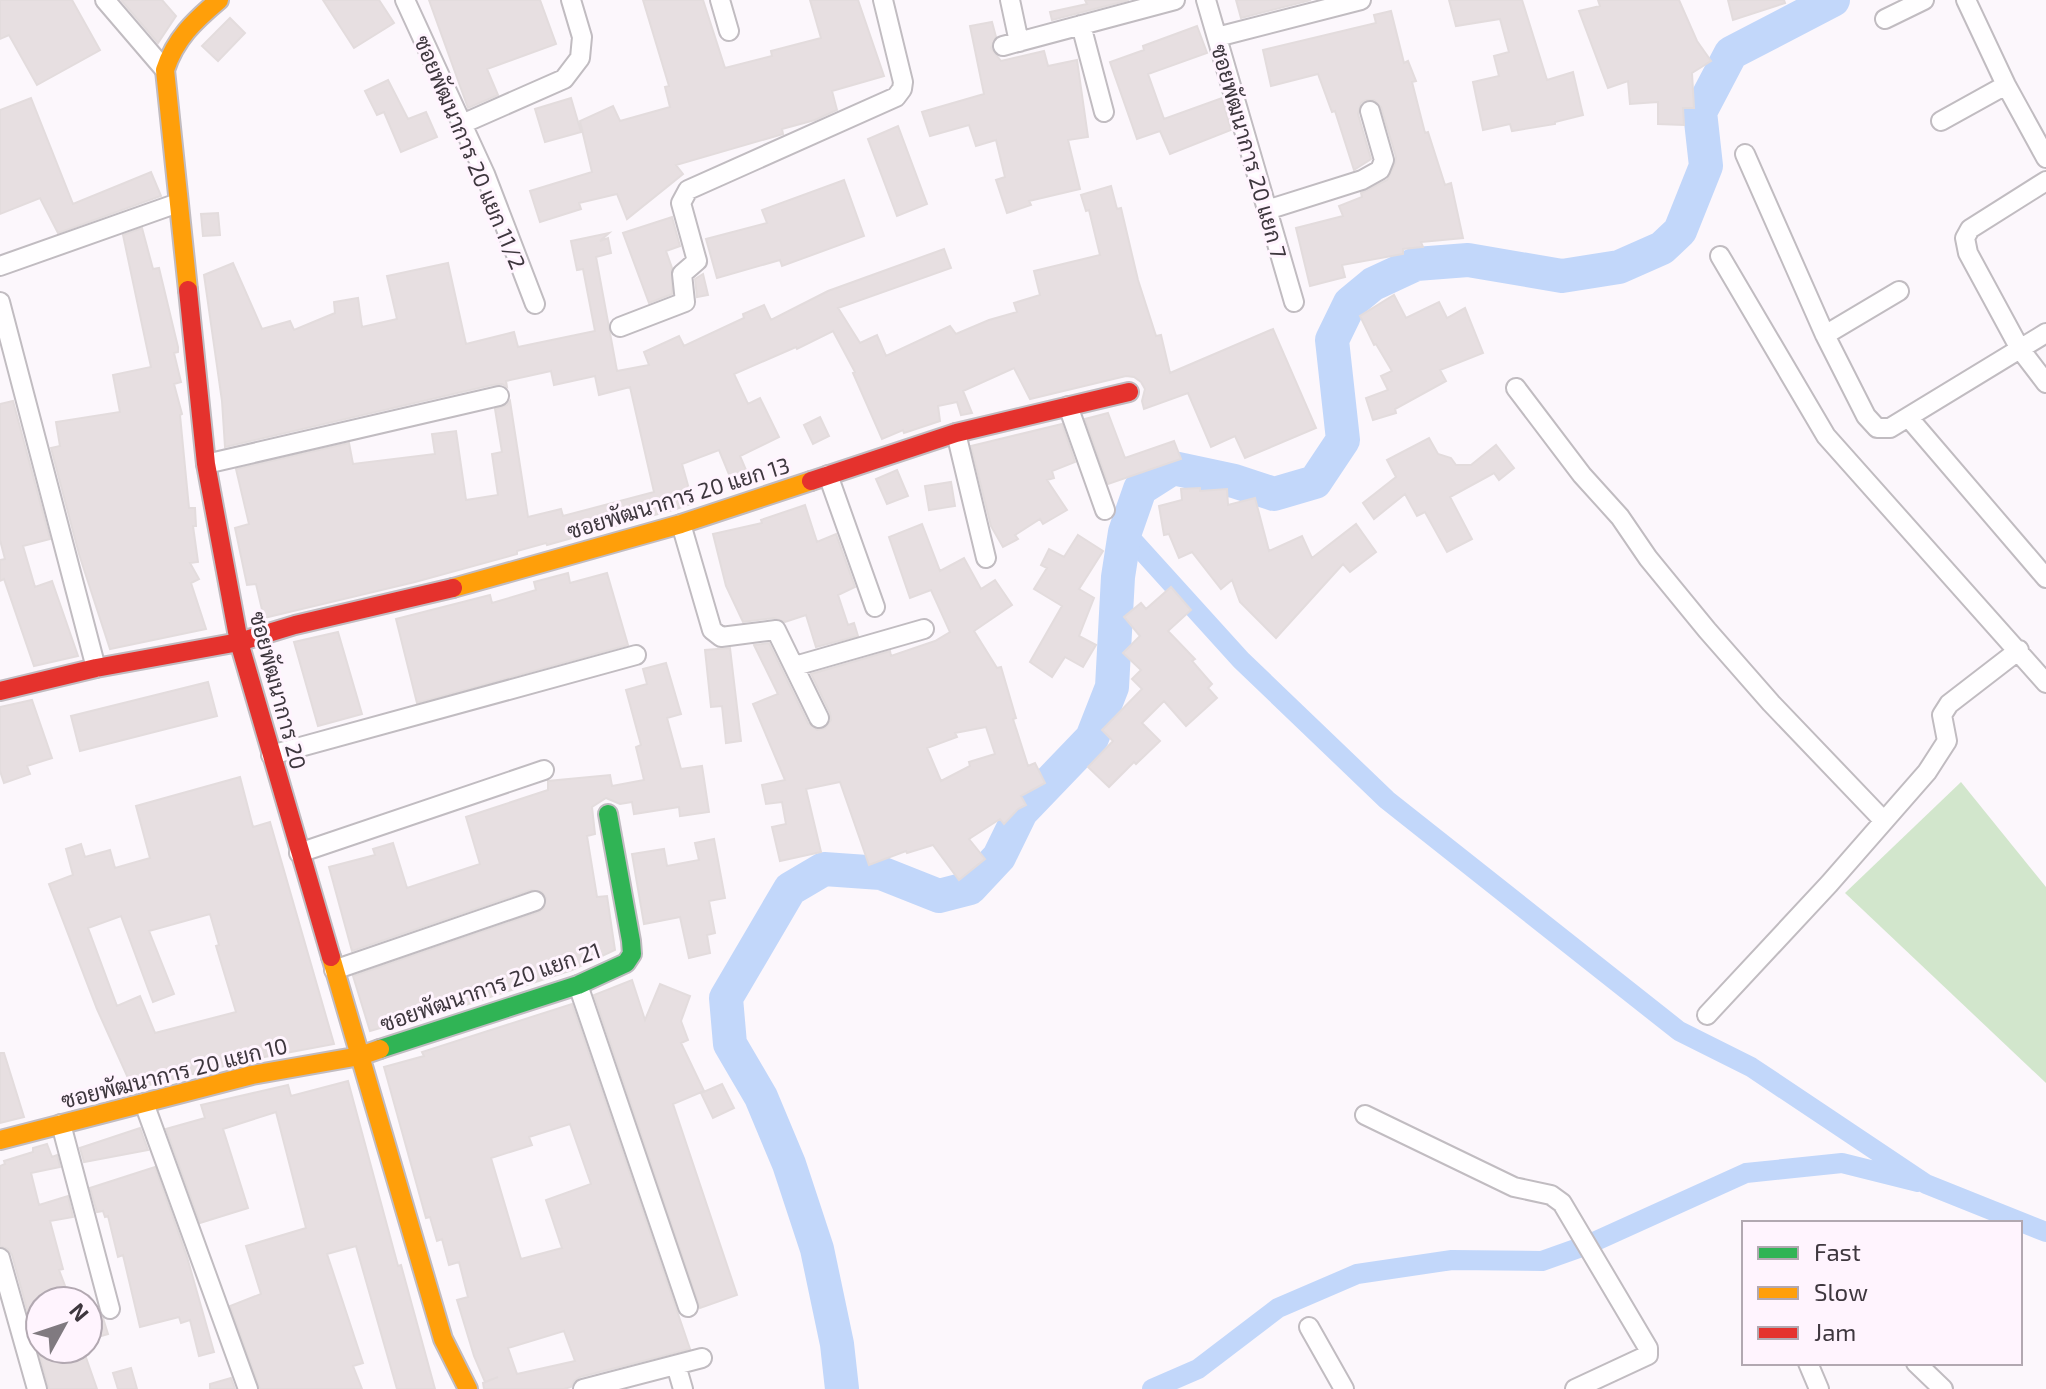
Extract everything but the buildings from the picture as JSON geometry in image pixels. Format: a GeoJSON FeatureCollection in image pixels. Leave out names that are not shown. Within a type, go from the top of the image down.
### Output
{"type":"FeatureCollection","features":[{"type":"Feature","properties":{"kind":"street"},"geometry":{"type":"LineString","coordinates":[[105,0],[165,70]]}},
{"type":"Feature","properties":{"kind":"street","name":"ซอยพัฒนาการ 20"},"geometry":{"type":"LineString","coordinates":[[219,0],[180,33],[171,48],[165,70],[206,464],[239,642],[271,755],[443,1339],[468,1389]]}},
{"type":"Feature","properties":{"kind":"street","name":"ซอยพัฒนาการ 20 แยก 11/2"},"geometry":{"type":"LineString","coordinates":[[405,0],[485,174],[535,304]]}},
{"type":"Feature","properties":{"kind":"street"},"geometry":{"type":"LineString","coordinates":[[462,124],[564,79],[580,58],[582,37],[571,0]]}},
{"type":"Feature","properties":{"kind":"street"},"geometry":{"type":"LineString","coordinates":[[720,0],[729,31]]}},
{"type":"Feature","properties":{"kind":"street"},"geometry":{"type":"LineString","coordinates":[[620,327],[685,302],[682,274],[697,261],[681,203],[688,190],[896,97],[903,82],[883,0]]}},
{"type":"Feature","properties":{"kind":"street"},"geometry":{"type":"LineString","coordinates":[[1010,0],[1011,44],[1175,0]]}},
{"type":"Feature","properties":{"kind":"street","name":"ซอยพัฒนาการ 20 แยก 7"},"geometry":{"type":"LineString","coordinates":[[1206,0],[1294,302]]}},
{"type":"Feature","properties":{"kind":"street"},"geometry":{"type":"LineString","coordinates":[[1885,19],[1924,0]]}},
{"type":"Feature","properties":{"kind":"street"},"geometry":{"type":"LineString","coordinates":[[1966,0],[2006,85],[2046,158]]}},
{"type":"Feature","properties":{"kind":"street"},"geometry":{"type":"LineString","coordinates":[[1217,37],[1350,2]]}},
{"type":"Feature","properties":{"kind":"street"},"geometry":{"type":"LineString","coordinates":[[1081,25],[1104,112]]}},
{"type":"Feature","properties":{"kind":"street"},"geometry":{"type":"LineString","coordinates":[[1941,121],[2006,85]]}},
{"type":"Feature","properties":{"kind":"street"},"geometry":{"type":"LineString","coordinates":[[1267,210],[1362,180],[1380,170],[1384,160],[1370,111]]}},
{"type":"Feature","properties":{"kind":"street"},"geometry":{"type":"LineString","coordinates":[[1745,154],[1825,335],[1870,423],[1883,429],[1908,417],[2046,333]]}},
{"type":"Feature","properties":{"kind":"street"},"geometry":{"type":"LineString","coordinates":[[2046,181],[1970,229],[1965,238],[1968,253],[2020,349],[2046,383]]}},
{"type":"Feature","properties":{"kind":"street"},"geometry":{"type":"LineString","coordinates":[[0,266],[178,203]]}},
{"type":"Feature","properties":{"kind":"street"},"geometry":{"type":"LineString","coordinates":[[1720,256],[1826,436],[2046,683]]}},
{"type":"Feature","properties":{"kind":"street"},"geometry":{"type":"LineString","coordinates":[[1825,335],[1899,291]]}},
{"type":"Feature","properties":{"kind":"street"},"geometry":{"type":"LineString","coordinates":[[0,302],[96,668]]}},
{"type":"Feature","properties":{"kind":"street"},"geometry":{"type":"LineString","coordinates":[[1516,388],[1707,630],[1771,703],[1883,820]]}},
{"type":"Feature","properties":{"kind":"street","name":"ซอยพัฒนาการ 20 แยก 13"},"geometry":{"type":"LineString","coordinates":[[239,642],[295,625],[419,598],[681,524],[956,433],[1129,392]]}},
{"type":"Feature","properties":{"kind":"street"},"geometry":{"type":"LineString","coordinates":[[206,464],[499,396]]}},
{"type":"Feature","properties":{"kind":"street"},"geometry":{"type":"LineString","coordinates":[[1068,406],[1105,510]]}},
{"type":"Feature","properties":{"kind":"street"},"geometry":{"type":"LineString","coordinates":[[1908,417],[2046,578]]}},
{"type":"Feature","properties":{"kind":"street"},"geometry":{"type":"LineString","coordinates":[[956,433],[986,558]]}},
{"type":"Feature","properties":{"kind":"street"},"geometry":{"type":"LineString","coordinates":[[828,475],[875,607]]}},
{"type":"Feature","properties":{"kind":"street"},"geometry":{"type":"LineString","coordinates":[[681,524],[712,630],[721,637],[776,630],[819,718]]}},
{"type":"Feature","properties":{"kind":"street"},"geometry":{"type":"LineString","coordinates":[[795,666],[924,629]]}},
{"type":"Feature","properties":{"kind":"street"},"geometry":{"type":"LineString","coordinates":[[0,691],[96,668],[239,642]]}},
{"type":"Feature","properties":{"kind":"street"},"geometry":{"type":"LineString","coordinates":[[1707,1015],[1829,884],[1942,753],[1947,741],[1942,715],[1949,704],[2019,650]]}},
{"type":"Feature","properties":{"kind":"street"},"geometry":{"type":"LineString","coordinates":[[271,755],[636,655]]}},
{"type":"Feature","properties":{"kind":"street"},"geometry":{"type":"LineString","coordinates":[[299,853],[544,770]]}},
{"type":"Feature","properties":{"kind":"street","name":"ซอยพัฒนาการ 20 แยก 21"},"geometry":{"type":"LineString","coordinates":[[360,1056],[578,985],[626,963],[632,954],[608,814]]}},
{"type":"Feature","properties":{"kind":"street"},"geometry":{"type":"LineString","coordinates":[[334,970],[535,901]]}},
{"type":"Feature","properties":{"kind":"street"},"geometry":{"type":"LineString","coordinates":[[578,985],[688,1307]]}},
{"type":"Feature","properties":{"kind":"street","name":"ซอยพัฒนาการ 20 แยก 10"},"geometry":{"type":"LineString","coordinates":[[0,1140],[252,1075],[360,1056]]}},
{"type":"Feature","properties":{"kind":"street"},"geometry":{"type":"LineString","coordinates":[[144,1103],[248,1389]]}},
{"type":"Feature","properties":{"kind":"street"},"geometry":{"type":"LineString","coordinates":[[1365,1115],[1514,1187],[1551,1195],[1562,1203],[1648,1348],[1648,1355],[1643,1359],[1575,1389]]}},
{"type":"Feature","properties":{"kind":"street"},"geometry":{"type":"LineString","coordinates":[[61,1124],[110,1309]]}},
{"type":"Feature","properties":{"kind":"street"},"geometry":{"type":"LineString","coordinates":[[0,1258],[37,1389]]}},
{"type":"Feature","properties":{"kind":"street"},"geometry":{"type":"LineString","coordinates":[[1309,1327],[1344,1389]]}},
{"type":"Feature","properties":{"kind":"street"},"geometry":{"type":"LineString","coordinates":[[583,1389],[702,1358]]}},
{"type":"Feature","properties":{"kind":"street"},"geometry":{"type":"LineString","coordinates":[[676,1365],[683,1389]]}},
{"type":"Feature","properties":{"kind":"street"},"geometry":{"type":"LineString","coordinates":[[1809,1365],[1819,1389]]}},
{"type":"Feature","properties":{"kind":"street"},"geometry":{"type":"LineString","coordinates":[[1918,1365],[1943,1389]]}},
{"type":"Feature","properties":{"kind":"green space"},"geometry":{"type":"Polygon","coordinates":[[[1961,782],[2046,887],[2046,1083],[1845,893],[1961,782]]]}},
{"type":"Feature","properties":{"kind":"waterway"},"geometry":{"type":"LineString","coordinates":[[842,1389],[837,1344],[817,1249],[789,1164],[761,1097],[730,1044],[726,998],[790,889],[824,869],[881,873],[939,896],[970,888],[999,857],[1021,812],[1092,738],[1112,687],[1118,577],[1125,532],[1140,489],[1173,468],[1234,481],[1274,494],[1315,482],[1343,440],[1332,340],[1350,303],[1373,284],[1416,264],[1468,260],[1562,276],[1619,267],[1662,248],[1680,231],[1706,166],[1700,112],[1731,53],[1833,0]]}},
{"type":"Feature","properties":{"kind":"waterway"},"geometry":{"type":"LineString","coordinates":[[1125,532],[1241,660],[1387,800],[1679,1031],[1751,1067],[1926,1184],[2018,1221]]}},
{"type":"Feature","properties":{"kind":"waterway"},"geometry":{"type":"LineString","coordinates":[[1152,1389],[1198,1369],[1278,1308],[1357,1274],[1452,1260],[1542,1261],[1587,1245],[1746,1173],[1842,1163],[1918,1182]]}},
{"type":"Feature","properties":{"kind":"waterway"},"geometry":{"type":"LineString","coordinates":[[2022,1222],[2046,1232]]}},
{"type":"Feature","properties":{"kind":"traffic: fast"},"geometry":{"type":"LineString","coordinates":[[380,1049],[578,985],[626,963],[632,954],[631,941],[608,814]]}},
{"type":"Feature","properties":{"kind":"traffic: slow"},"geometry":{"type":"LineString","coordinates":[[188,290],[165,70],[186,31],[219,0]]}},
{"type":"Feature","properties":{"kind":"traffic: slow"},"geometry":{"type":"LineString","coordinates":[[453,588],[681,524],[811,481]]}},
{"type":"Feature","properties":{"kind":"traffic: slow"},"geometry":{"type":"LineString","coordinates":[[331,957],[443,1339],[468,1389]]}},
{"type":"Feature","properties":{"kind":"traffic: slow"},"geometry":{"type":"LineString","coordinates":[[0,1140],[252,1075],[360,1056],[380,1049]]}},
{"type":"Feature","properties":{"kind":"traffic: jam"},"geometry":{"type":"LineString","coordinates":[[188,290],[206,464],[239,642],[331,957]]}},
{"type":"Feature","properties":{"kind":"traffic: jam"},"geometry":{"type":"LineString","coordinates":[[811,481],[956,433],[1129,392]]}},
{"type":"Feature","properties":{"kind":"traffic: jam"},"geometry":{"type":"LineString","coordinates":[[0,691],[96,668],[239,642],[295,625],[453,588]]}}]}
